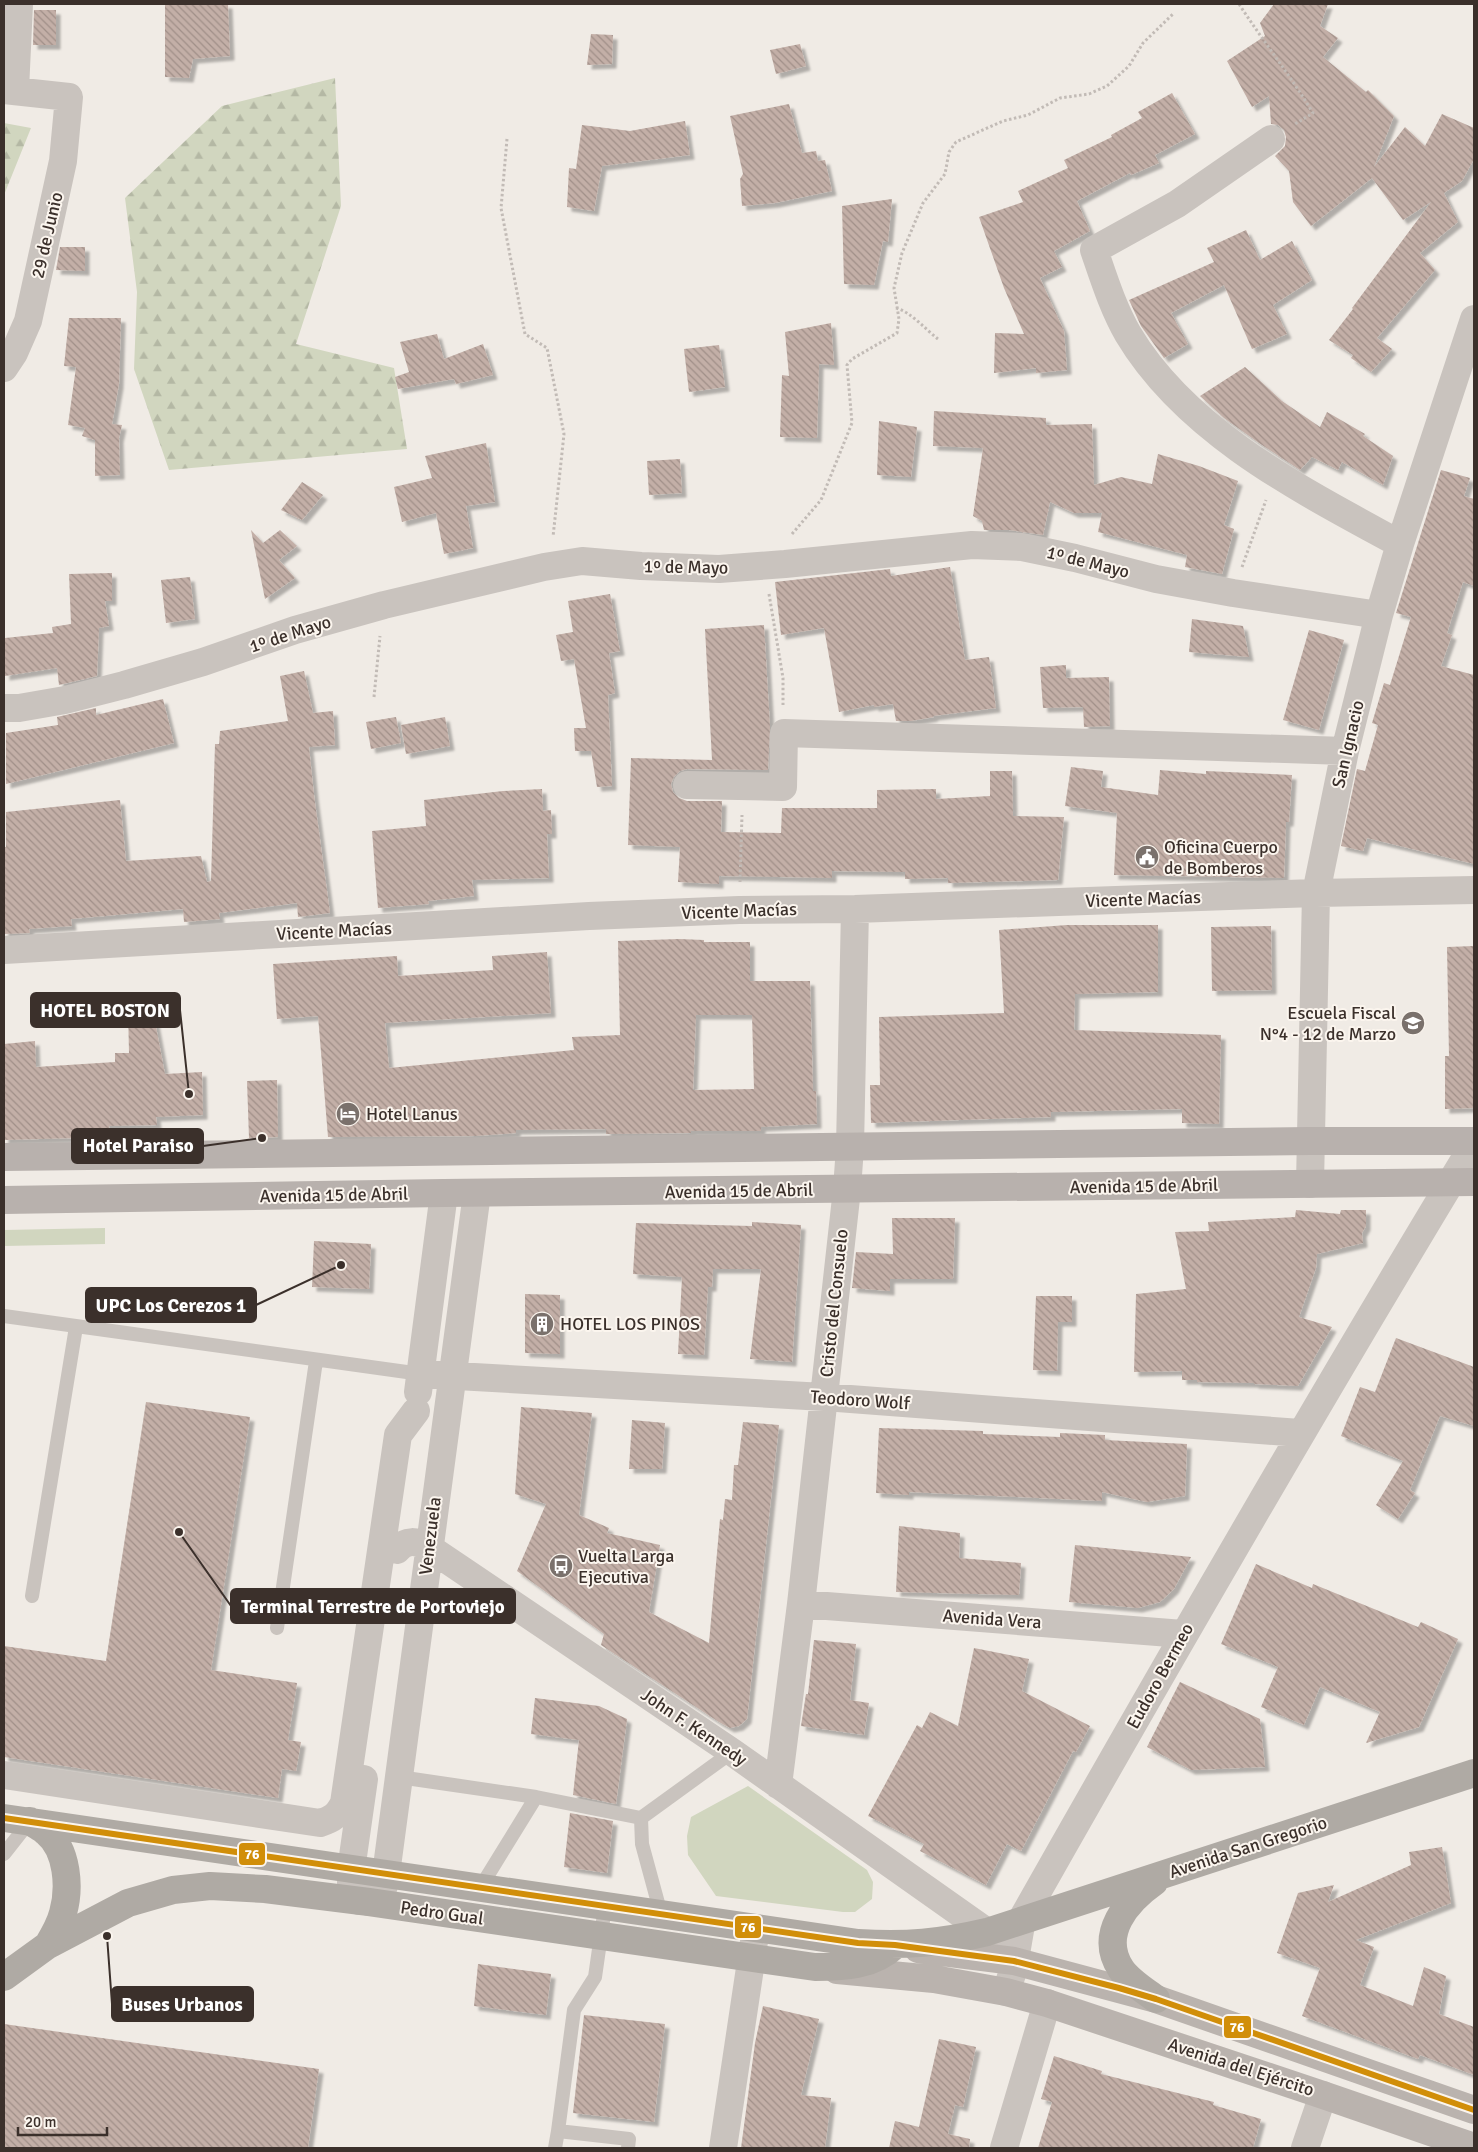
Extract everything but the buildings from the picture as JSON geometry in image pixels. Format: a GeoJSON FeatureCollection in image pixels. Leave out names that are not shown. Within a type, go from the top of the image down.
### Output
{"type":"FeatureCollection","features":[{"type":"Feature","properties":{"kind":"highway","name":"Avenida San Gregorio"},"geometry":{"type":"LineString","coordinates":[[1022,1920],[1474,1774]]}},
{"type":"Feature","properties":{"kind":"highway","name":"Avenida del Ejército"},"geometry":{"type":"LineString","coordinates":[[17,1820],[858,1943],[895,1945],[942,1942],[986,1932],[1022,1920]]}},
{"type":"Feature","properties":{"kind":"highway"},"geometry":{"type":"LineString","coordinates":[[17,1820],[47,1832],[56,1843],[63,1860],[67,1877],[64,1913],[58,1929],[48,1945]]}},
{"type":"Feature","properties":{"kind":"highway"},"geometry":{"type":"LineString","coordinates":[[1156,1998],[1132,1981],[1121,1969],[1115,1956],[1112,1938],[1117,1922],[1126,1906],[1142,1891],[1166,1874]]}},
{"type":"Feature","properties":{"kind":"highway","name":"Pedro Gual"},"geometry":{"type":"LineString","coordinates":[[4,1977],[48,1945],[128,1903],[173,1890],[210,1886],[265,1889],[364,1902],[815,1967],[843,1967],[867,1962],[886,1954],[895,1945]]}},
{"type":"Feature","properties":{"kind":"main road"},"geometry":{"type":"LineString","coordinates":[[4,1157],[1310,1141],[1474,1142]]}},
{"type":"Feature","properties":{"kind":"main road","name":"Avenida 15 de Abril"},"geometry":{"type":"LineString","coordinates":[[4,1200],[444,1193],[1463,1182]]}},
{"type":"Feature","properties":{"kind":"main road","name":"Avenida del Ejército"},"geometry":{"type":"LineString","coordinates":[[895,1945],[1014,1961],[1156,1998],[1474,2110]]}},
{"type":"Feature","properties":{"kind":"main road","name":"Avenida del Ejército"},"geometry":{"type":"LineString","coordinates":[[815,1967],[934,1979],[1006,1992],[1047,2003],[1474,2147]]}},
{"type":"Feature","properties":{"kind":"street"},"geometry":{"type":"LineString","coordinates":[[9,90],[19,4]]}},
{"type":"Feature","properties":{"kind":"street","name":"29 de Junio"},"geometry":{"type":"LineString","coordinates":[[4,368],[14,353],[28,321],[64,161],[68,97],[9,90]]}},
{"type":"Feature","properties":{"kind":"street"},"geometry":{"type":"LineString","coordinates":[[1271,139],[1177,204],[1094,250],[1110,298],[1129,335],[1154,369],[1180,399],[1250,457],[1275,474],[1400,544]]}},
{"type":"Feature","properties":{"kind":"street","name":"San Ignacio"},"geometry":{"type":"LineString","coordinates":[[1310,1184],[1316,893],[1345,752],[1380,615],[1400,544],[1474,319]]}},
{"type":"Feature","properties":{"kind":"street","name":"1º de Mayo"},"geometry":{"type":"LineString","coordinates":[[4,708],[19,708],[65,700],[124,685],[203,662],[295,630],[384,605],[544,566],[582,561],[641,566],[719,569],[972,546],[1022,547],[1075,558],[1156,579],[1233,593],[1380,615]]}},
{"type":"Feature","properties":{"kind":"street"},"geometry":{"type":"LineString","coordinates":[[687,785],[783,787],[784,733],[1345,752]]}},
{"type":"Feature","properties":{"kind":"street","name":"Vicente Macías"},"geometry":{"type":"LineString","coordinates":[[4,950],[589,916],[1316,893],[1474,890]]}},
{"type":"Feature","properties":{"kind":"street","name":"Cristo del Consuelo"},"geometry":{"type":"LineString","coordinates":[[778,1785],[801,1604],[847,1189],[850,1147],[855,909]]}},
{"type":"Feature","properties":{"kind":"street","name":"Eudoro Bermeo"},"geometry":{"type":"LineString","coordinates":[[1022,1920],[1183,1634],[1300,1433],[1463,1182],[1474,1142]]}},
{"type":"Feature","properties":{"kind":"street","name":"Venezuela"},"geometry":{"type":"LineString","coordinates":[[444,1193],[397,1550],[351,1870],[351,1883],[364,1902],[384,1886],[386,1874],[428,1547],[477,1193]]}},
{"type":"Feature","properties":{"kind":"street","name":"Teodoro Wolf"},"geometry":{"type":"LineString","coordinates":[[420,1374],[824,1398],[1300,1433]]}},
{"type":"Feature","properties":{"kind":"street"},"geometry":{"type":"LineString","coordinates":[[4,1775],[320,1823],[331,1820],[339,1813],[344,1803],[398,1435],[416,1411]]}},
{"type":"Feature","properties":{"kind":"street","name":"John F. Kennedy"},"geometry":{"type":"LineString","coordinates":[[397,1550],[402,1544],[409,1542],[419,1542],[428,1547],[732,1752],[986,1932]]}},
{"type":"Feature","properties":{"kind":"street","name":"Avenida Vera"},"geometry":{"type":"LineString","coordinates":[[801,1604],[1183,1634]]}},
{"type":"Feature","properties":{"kind":"street"},"geometry":{"type":"LineString","coordinates":[[1006,1992],[1022,1920]]}},
{"type":"Feature","properties":{"kind":"street"},"geometry":{"type":"LineString","coordinates":[[723,2148],[756,1928]]}},
{"type":"Feature","properties":{"kind":"street"},"geometry":{"type":"LineString","coordinates":[[986,1932],[1014,1961]]}},
{"type":"Feature","properties":{"kind":"street"},"geometry":{"type":"LineString","coordinates":[[1004,2148],[1047,2003]]}},
{"type":"Feature","properties":{"kind":"street"},"geometry":{"type":"LineString","coordinates":[[1306,2148],[1323,2095]]}},
{"type":"Feature","properties":{"kind":"lane"},"geometry":{"type":"LineString","coordinates":[[4,1316],[420,1374]]}},
{"type":"Feature","properties":{"kind":"lane"},"geometry":{"type":"LineString","coordinates":[[32,1596],[76,1327]]}},
{"type":"Feature","properties":{"kind":"lane"},"geometry":{"type":"LineString","coordinates":[[278,1628],[316,1361]]}},
{"type":"Feature","properties":{"kind":"lane"},"geometry":{"type":"LineString","coordinates":[[399,1777],[536,1796],[641,1818],[732,1752]]}},
{"type":"Feature","properties":{"kind":"lane"},"geometry":{"type":"LineString","coordinates":[[480,1888],[536,1796]]}},
{"type":"Feature","properties":{"kind":"lane"},"geometry":{"type":"LineString","coordinates":[[641,1818],[642,1844],[661,1914]]}},
{"type":"Feature","properties":{"kind":"lane"},"geometry":{"type":"LineString","coordinates":[[4,1854],[17,1820]]}},
{"type":"Feature","properties":{"kind":"lane"},"geometry":{"type":"LineString","coordinates":[[555,2148],[574,2010],[595,1977],[605,1907]]}},
{"type":"Feature","properties":{"kind":"lane"},"geometry":{"type":"LineString","coordinates":[[558,2131],[629,2140],[628,2148]]}},
{"type":"Feature","properties":{"kind":"path"},"geometry":{"type":"LineString","coordinates":[[1239,4],[1275,58],[1287,71],[1313,113],[1271,139]]}},
{"type":"Feature","properties":{"kind":"path"},"geometry":{"type":"LineString","coordinates":[[784,733],[782,678],[765,566],[822,500],[852,423],[847,365],[852,359],[897,333],[899,319],[894,288],[902,252],[923,203],[946,174],[949,152],[956,142],[1003,121],[1028,115],[1060,98],[1089,94],[1108,86],[1129,66],[1144,44],[1174,14]]}},
{"type":"Feature","properties":{"kind":"path"},"geometry":{"type":"LineString","coordinates":[[507,139],[501,208],[525,334],[547,348],[564,434],[552,545],[544,566]]}},
{"type":"Feature","properties":{"kind":"path"},"geometry":{"type":"LineString","coordinates":[[896,308],[907,310],[917,322],[938,339]]}},
{"type":"Feature","properties":{"kind":"path"},"geometry":{"type":"LineString","coordinates":[[1233,593],[1275,474]]}},
{"type":"Feature","properties":{"kind":"path"},"geometry":{"type":"LineString","coordinates":[[374,697],[384,605]]}},
{"type":"Feature","properties":{"kind":"path"},"geometry":{"type":"LineString","coordinates":[[739,910],[743,787]]}},
{"type":"Feature","properties":{"kind":"green space"},"geometry":{"type":"Polygon","coordinates":[[[335,78],[341,206],[296,344],[394,368],[407,449],[169,470],[134,369],[137,292],[125,198],[222,106],[335,78]]]}},
{"type":"Feature","properties":{"kind":"green space"},"geometry":{"type":"Polygon","coordinates":[[[4,123],[31,128],[4,195],[4,123]]]}},
{"type":"Feature","properties":{"kind":"green space"},"geometry":{"type":"Polygon","coordinates":[[[105,1228],[105,1244],[4,1246],[4,1230],[105,1228]]]}},
{"type":"Feature","properties":{"kind":"green space"},"geometry":{"type":"Polygon","coordinates":[[[748,1786],[867,1870],[873,1882],[872,1899],[855,1912],[843,1912],[716,1896],[688,1855],[687,1836],[691,1817],[748,1786]]]}},
{"type":"Feature","properties":{"kind":"transit line","name":"76"},"geometry":{"type":"LineString","coordinates":[[4,1818],[858,1943],[895,1945],[1014,1961],[1156,1999],[1474,2110]]}},
{"type":"Feature","properties":{"kind":"place","name":"Oficina Cuerpo de Bomberos"},"geometry":{"type":"Point","coordinates":[1147,857]}},
{"type":"Feature","properties":{"kind":"place","name":"Escuela Fiscal N°4 - 12 de Marzo"},"geometry":{"type":"Point","coordinates":[1413,1023]}},
{"type":"Feature","properties":{"kind":"place","name":"HOTEL BOSTON"},"geometry":{"type":"Point","coordinates":[189,1094]}},
{"type":"Feature","properties":{"kind":"place","name":"Hotel Lanus"},"geometry":{"type":"Point","coordinates":[348,1114]}},
{"type":"Feature","properties":{"kind":"place","name":"Hotel Paraiso"},"geometry":{"type":"Point","coordinates":[262,1138]}},
{"type":"Feature","properties":{"kind":"place","name":"UPC Los Cerezos 1"},"geometry":{"type":"Point","coordinates":[341,1265]}},
{"type":"Feature","properties":{"kind":"place","name":"HOTEL LOS PINOS"},"geometry":{"type":"Point","coordinates":[542,1324]}},
{"type":"Feature","properties":{"kind":"place","name":"Terminal Terrestre de Portoviejo"},"geometry":{"type":"Point","coordinates":[179,1532]}},
{"type":"Feature","properties":{"kind":"place","name":"Vuelta Larga Ejecutiva"},"geometry":{"type":"Point","coordinates":[561,1566]}},
{"type":"Feature","properties":{"kind":"place","name":"Buses Urbanos"},"geometry":{"type":"Point","coordinates":[107,1936]}}]}
